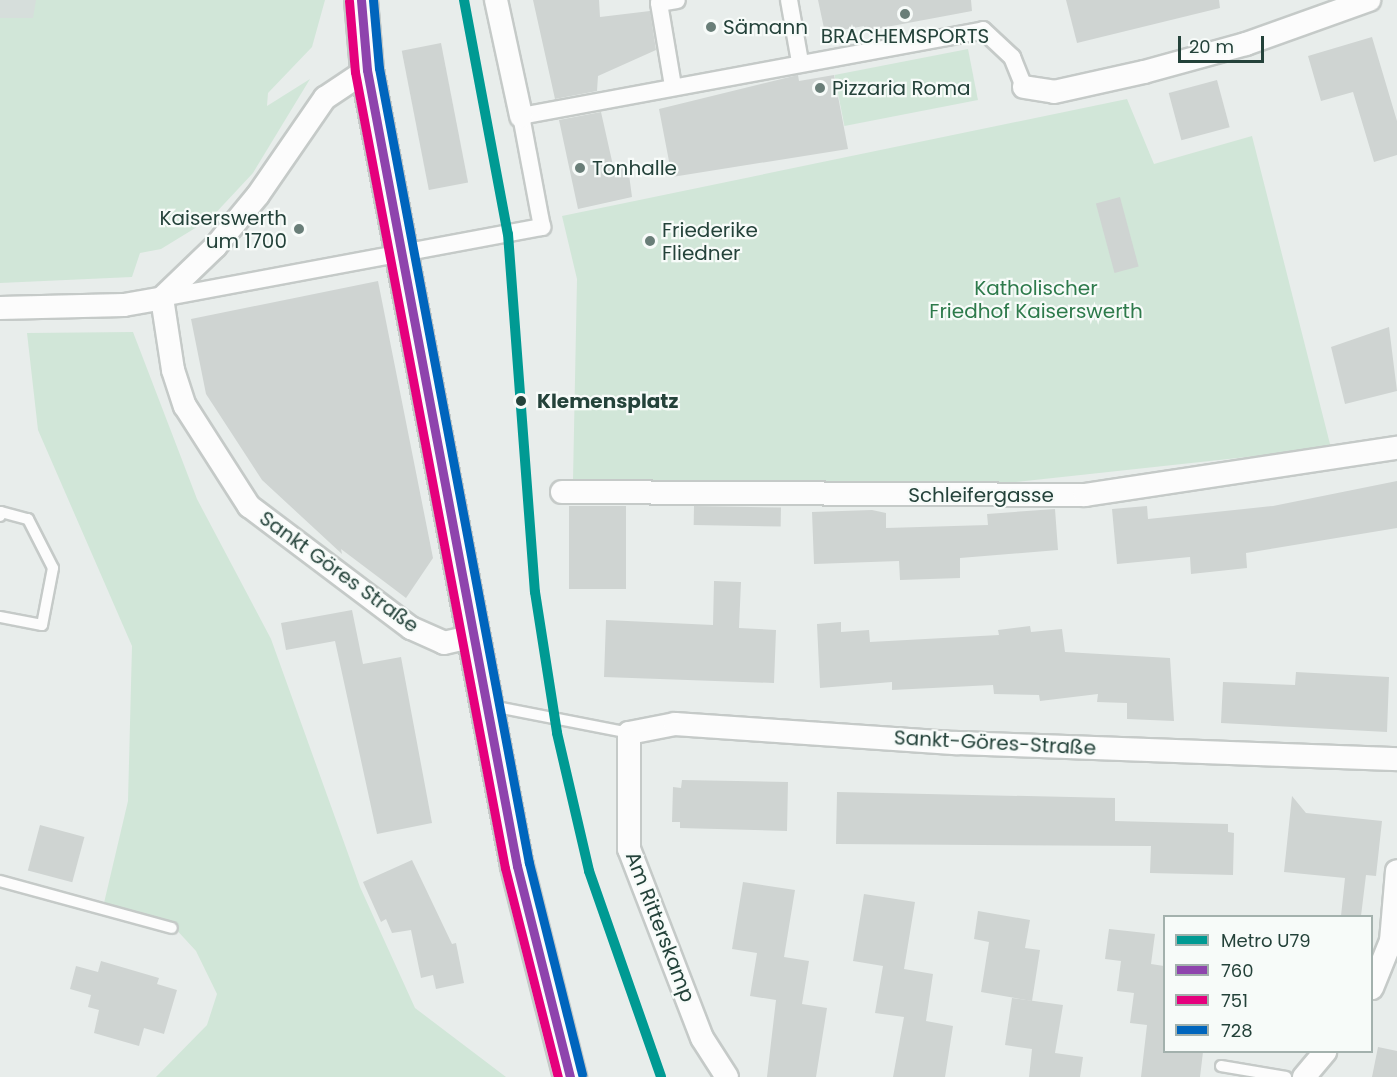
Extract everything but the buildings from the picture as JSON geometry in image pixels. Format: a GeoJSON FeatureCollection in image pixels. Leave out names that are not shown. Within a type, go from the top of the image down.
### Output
{"type":"FeatureCollection","features":[{"type":"Feature","properties":{"kind":"main road"},"geometry":{"type":"LineString","coordinates":[[361,0],[367,70],[517,866],[570,1077]]}},
{"type":"Feature","properties":{"kind":"street"},"geometry":{"type":"LineString","coordinates":[[0,308],[124,305],[542,227],[496,0]]}},
{"type":"Feature","properties":{"kind":"street"},"geometry":{"type":"LineString","coordinates":[[674,86],[659,3],[677,0]]}},
{"type":"Feature","properties":{"kind":"street"},"geometry":{"type":"LineString","coordinates":[[789,0],[800,62]]}},
{"type":"Feature","properties":{"kind":"street"},"geometry":{"type":"LineString","coordinates":[[521,116],[800,62],[983,30],[1012,57],[1024,87],[1054,92],[1144,72],[1246,44],[1369,0]]}},
{"type":"Feature","properties":{"kind":"street"},"geometry":{"type":"LineString","coordinates":[[162,298],[237,221],[325,98],[367,70]]}},
{"type":"Feature","properties":{"kind":"street","name":"Sankt Göres Straße"},"geometry":{"type":"LineString","coordinates":[[162,298],[173,370],[185,406],[249,506],[411,628],[444,642],[475,636]]}},
{"type":"Feature","properties":{"kind":"street","name":"Schleifergasse"},"geometry":{"type":"LineString","coordinates":[[562,492],[1085,495],[1397,448]]}},
{"type":"Feature","properties":{"kind":"street","name":"Sankt-Göres-Straße"},"geometry":{"type":"LineString","coordinates":[[629,733],[675,724],[956,743],[1397,759]]}},
{"type":"Feature","properties":{"kind":"street","name":"Am Ritterskamp"},"geometry":{"type":"LineString","coordinates":[[629,733],[629,849],[702,1038],[727,1077]]}},
{"type":"Feature","properties":{"kind":"street"},"geometry":{"type":"LineString","coordinates":[[1373,983],[1391,941],[1397,871]]}},
{"type":"Feature","properties":{"kind":"street"},"geometry":{"type":"LineString","coordinates":[[1304,1077],[1323,1053]]}},
{"type":"Feature","properties":{"kind":"lane"},"geometry":{"type":"LineString","coordinates":[[0,516],[1,512],[28,519],[53,568],[42,625],[0,617]]}},
{"type":"Feature","properties":{"kind":"lane"},"geometry":{"type":"LineString","coordinates":[[488,705],[629,733]]}},
{"type":"Feature","properties":{"kind":"lane"},"geometry":{"type":"LineString","coordinates":[[0,880],[172,928]]}},
{"type":"Feature","properties":{"kind":"lane"},"geometry":{"type":"LineString","coordinates":[[1221,1066],[1286,1077]]}},
{"type":"Feature","properties":{"kind":"shaded area"},"geometry":{"type":"Polygon","coordinates":[[[0,0],[36,0],[36,18],[0,18],[0,0]]]}},
{"type":"Feature","properties":{"kind":"green space"},"geometry":{"type":"Polygon","coordinates":[[[36,0],[325,0],[312,47],[268,93],[267,106],[310,79],[253,173],[210,219],[161,249],[140,253],[132,277],[0,283],[0,18],[33,18],[36,0]]]}},
{"type":"Feature","properties":{"kind":"green space"},"geometry":{"type":"Polygon","coordinates":[[[968,49],[978,100],[844,126],[834,75],[968,49]]]}},
{"type":"Feature","properties":{"kind":"green space","name":"Katholischer Friedhof Kaiserswerth"},"geometry":{"type":"Polygon","coordinates":[[[1127,99],[1154,164],[1252,136],[1331,448],[1007,483],[573,480],[577,279],[562,216],[1127,99]]]}},
{"type":"Feature","properties":{"kind":"green space"},"geometry":{"type":"Polygon","coordinates":[[[133,332],[197,499],[271,639],[360,887],[415,1008],[506,1077],[156,1077],[207,1025],[217,994],[196,951],[173,926],[104,903],[128,801],[132,646],[38,430],[27,333],[133,332]]]}},
{"type":"Feature","properties":{"kind":"metro line","name":"U79"},"geometry":{"type":"LineString","coordinates":[[464,0],[508,234],[535,592],[557,733],[589,871],[661,1077]]}},
{"type":"Feature","properties":{"kind":"transit line","name":"760"},"geometry":{"type":"LineString","coordinates":[[361,0],[367,70],[517,866],[570,1077]]}},
{"type":"Feature","properties":{"kind":"transit line","name":"728"},"geometry":{"type":"LineString","coordinates":[[373,0],[379,68],[529,863],[582,1074]]}},
{"type":"Feature","properties":{"kind":"transit line","name":"751"},"geometry":{"type":"LineString","coordinates":[[349,1],[355,72],[505,868],[558,1077]]}},
{"type":"Feature","properties":{"kind":"place","name":"BRACHEMSPORTS"},"geometry":{"type":"Point","coordinates":[905,14]}},
{"type":"Feature","properties":{"kind":"place","name":"Sämann"},"geometry":{"type":"Point","coordinates":[711,27]}},
{"type":"Feature","properties":{"kind":"place","name":"Pizzaria Roma"},"geometry":{"type":"Point","coordinates":[820,88]}},
{"type":"Feature","properties":{"kind":"place","name":"Tonhalle"},"geometry":{"type":"Point","coordinates":[580,168]}},
{"type":"Feature","properties":{"kind":"place","name":"Kaiserswerth um 1700"},"geometry":{"type":"Point","coordinates":[299,229]}},
{"type":"Feature","properties":{"kind":"place","name":"Friederike Fliedner"},"geometry":{"type":"Point","coordinates":[650,241]}},
{"type":"Feature","properties":{"kind":"place","name":"Klemensplatz"},"geometry":{"type":"Point","coordinates":[521,401]}}]}
